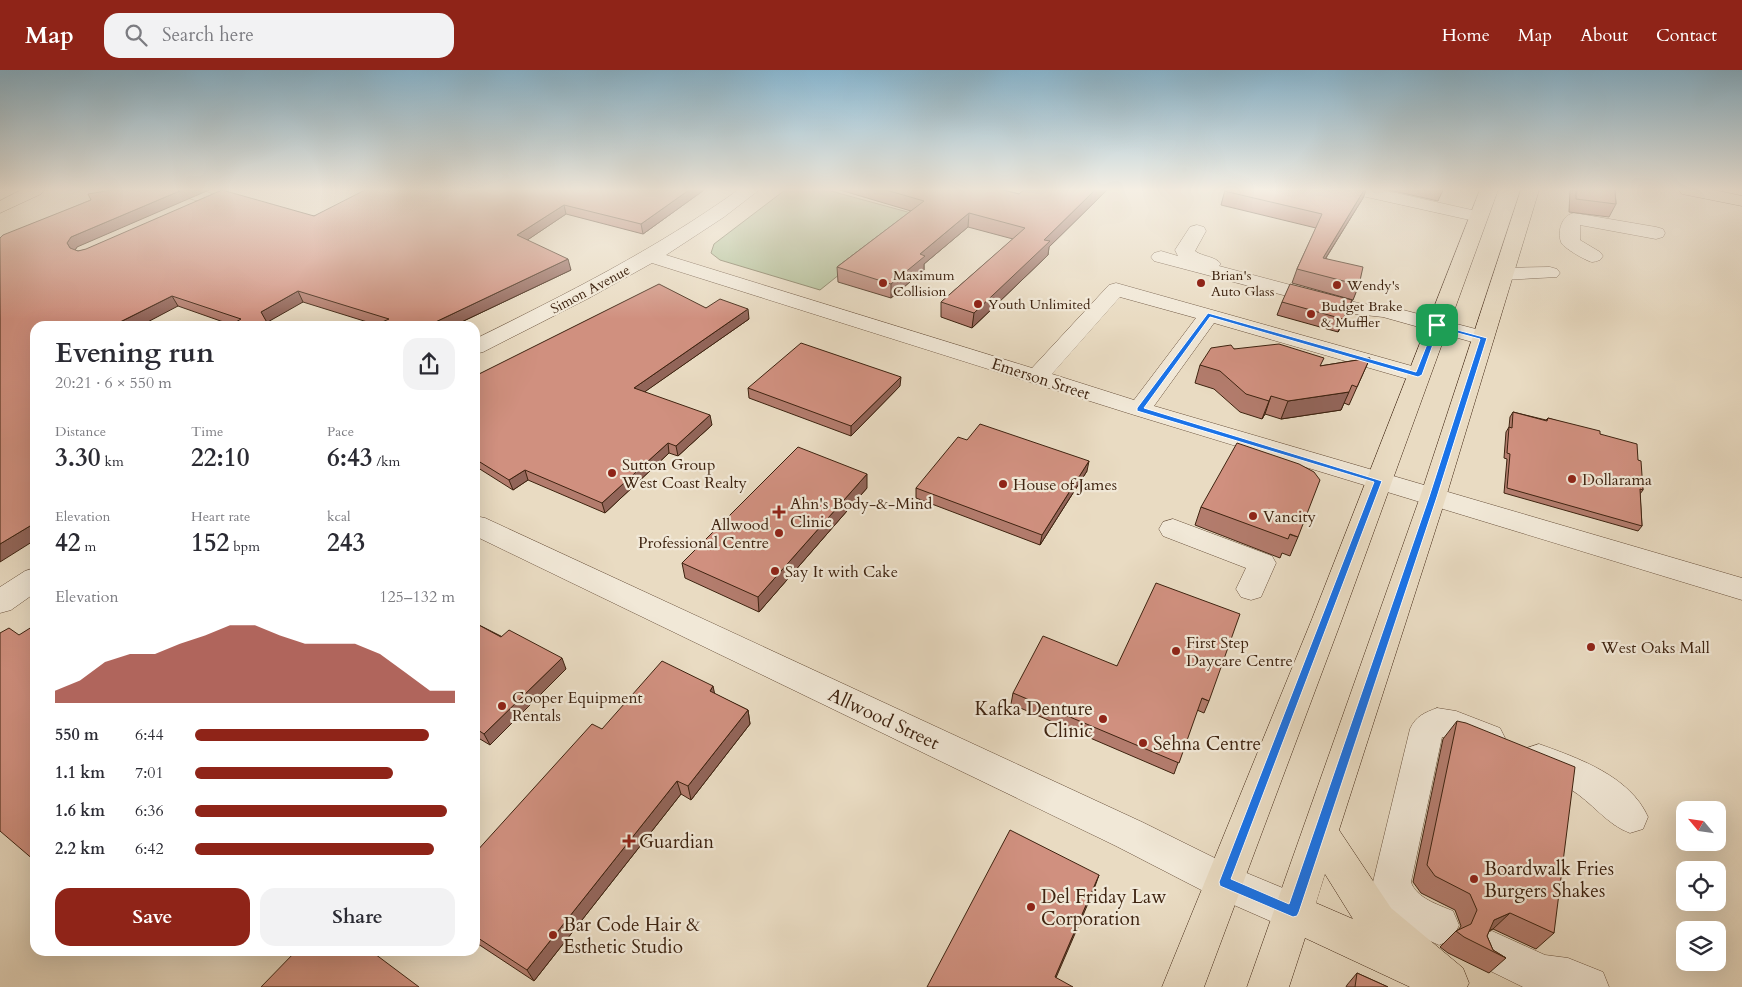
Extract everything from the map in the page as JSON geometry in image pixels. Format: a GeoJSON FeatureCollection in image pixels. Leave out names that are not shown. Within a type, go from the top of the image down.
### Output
{"type":"FeatureCollection","features":[{"type":"Feature","properties":{"kind":"main road"},"geometry":{"type":"LineString","coordinates":[[1183,987],[1473,233]]}},
{"type":"Feature","properties":{"kind":"main road"},"geometry":{"type":"LineString","coordinates":[[1268,987],[1433,497],[1516,233]]}},
{"type":"Feature","properties":{"kind":"main road"},"geometry":{"type":"LineString","coordinates":[[1320,832],[1377,922],[1452,985]]}},
{"type":"Feature","properties":{"kind":"main road"},"geometry":{"type":"LineString","coordinates":[[1293,912],[1452,985]]}},
{"type":"Feature","properties":{"kind":"street","name":"Simon Avenue"},"geometry":{"type":"LineString","coordinates":[[480,345],[615,277],[685,233]]}},
{"type":"Feature","properties":{"kind":"street"},"geometry":{"type":"LineString","coordinates":[[1196,233],[1185,250],[1188,256],[1193,259],[1352,300],[1384,311],[1483,338]]}},
{"type":"Feature","properties":{"kind":"street"},"geometry":{"type":"LineString","coordinates":[[1570,233],[1570,242],[1593,256]]}},
{"type":"Feature","properties":{"kind":"street"},"geometry":{"type":"LineString","coordinates":[[1504,274],[1550,273],[1510,252]]}},
{"type":"Feature","properties":{"kind":"street","name":"Emerson Street"},"geometry":{"type":"LineString","coordinates":[[650,256],[1139,409],[1742,589]]}},
{"type":"Feature","properties":{"kind":"street"},"geometry":{"type":"LineString","coordinates":[[1161,257],[1362,310],[1384,311]]}},
{"type":"Feature","properties":{"kind":"street"},"geometry":{"type":"LineString","coordinates":[[1037,377],[1116,289],[1418,375]]}},
{"type":"Feature","properties":{"kind":"street"},"geometry":{"type":"LineString","coordinates":[[1139,409],[1208,315]]}},
{"type":"Feature","properties":{"kind":"street","name":"Allwood Street"},"geometry":{"type":"LineString","coordinates":[[480,527],[1130,834],[1224,882],[1293,912]]}},
{"type":"Feature","properties":{"kind":"street"},"geometry":{"type":"LineString","coordinates":[[1173,529],[1262,563],[1251,589]]}},
{"type":"Feature","properties":{"kind":"street"},"geometry":{"type":"LineString","coordinates":[[0,602],[30,582]]}},
{"type":"Feature","properties":{"kind":"street"},"geometry":{"type":"LineString","coordinates":[[1439,925],[1415,914],[1397,899],[1392,882],[1427,729],[1437,722],[1456,725],[1582,777],[1607,795],[1630,817]]}},
{"type":"Feature","properties":{"kind":"street"},"geometry":{"type":"LineString","coordinates":[[1492,951],[1543,975],[1568,978],[1588,987]]}},
{"type":"Feature","properties":{"kind":"green space"},"geometry":{"type":"Polygon","coordinates":[[[729,233],[892,233],[820,290],[720,260],[711,253],[714,244],[729,233]]]}},
{"type":"Feature","properties":{"kind":"building"},"geometry":{"type":"Polygon","coordinates":[[[9,233],[81,233],[71,237],[67,243],[70,248],[78,251],[123,233],[520,233],[517,235],[568,259],[438,321],[384,321],[389,319],[298,291],[261,312],[266,321],[238,321],[241,319],[172,296],[122,321],[30,321],[30,526],[0,544],[0,238],[9,233]]]}},
{"type":"Feature","properties":{"kind":"building"},"geometry":{"type":"Polygon","coordinates":[[[882,233],[945,233],[920,254],[925,256],[891,284],[837,267],[882,233]]]}},
{"type":"Feature","properties":{"kind":"building"},"geometry":{"type":"Polygon","coordinates":[[[1020,233],[1051,233],[1044,240],[1050,241],[974,313],[941,302],[1020,233]]]}},
{"type":"Feature","properties":{"kind":"building"},"geometry":{"type":"Polygon","coordinates":[[[1313,233],[1338,233],[1323,258],[1363,267],[1359,285],[1297,269],[1313,233]]]}},
{"type":"Feature","properties":{"kind":"building"},"geometry":{"type":"Polygon","coordinates":[[[659,284],[706,308],[720,299],[748,309],[634,388],[710,415],[676,446],[668,443],[602,503],[525,470],[509,480],[480,462],[480,374],[659,284]]]}},
{"type":"Feature","properties":{"kind":"building"},"geometry":{"type":"Polygon","coordinates":[[[1290,284],[1352,300],[1343,319],[1282,302],[1290,284]]]}},
{"type":"Feature","properties":{"kind":"building"},"geometry":{"type":"Polygon","coordinates":[[[801,343],[901,377],[851,426],[748,388],[801,343]]]}},
{"type":"Feature","properties":{"kind":"building"},"geometry":{"type":"Polygon","coordinates":[[[1279,344],[1324,358],[1320,366],[1370,358],[1357,387],[1352,385],[1349,392],[1288,401],[1271,396],[1269,401],[1246,394],[1220,371],[1200,365],[1211,348],[1231,345],[1234,349],[1279,344]]]}},
{"type":"Feature","properties":{"kind":"building","name":"Dollarama"},"geometry":{"type":"Polygon","coordinates":[[[1513,412],[1547,421],[1548,418],[1600,431],[1600,434],[1637,444],[1638,460],[1641,461],[1643,490],[1640,489],[1642,526],[1507,488],[1510,454],[1507,453],[1509,427],[1512,428],[1513,412]]]}},
{"type":"Feature","properties":{"kind":"building","name":"House of James"},"geometry":{"type":"Polygon","coordinates":[[[980,424],[1089,461],[1042,535],[916,488],[958,437],[967,440],[980,424]]]}},
{"type":"Feature","properties":{"kind":"building","name":"Vancity"},"geometry":{"type":"Polygon","coordinates":[[[1237,443],[1299,464],[1314,472],[1320,480],[1298,537],[1290,534],[1288,539],[1201,507],[1237,443]]]}},
{"type":"Feature","properties":{"kind":"building","name":"Allwood Professional Centre"},"geometry":{"type":"Polygon","coordinates":[[[798,447],[867,474],[758,597],[682,563],[798,447]]]}},
{"type":"Feature","properties":{"kind":"building"},"geometry":{"type":"Polygon","coordinates":[[[1156,583],[1240,614],[1209,701],[1202,698],[1179,763],[1013,693],[1043,636],[1117,666],[1156,583]]]}},
{"type":"Feature","properties":{"kind":"building","name":"Cooper Equipment Rentals"},"geometry":{"type":"Polygon","coordinates":[[[480,626],[501,637],[509,630],[562,658],[484,734],[480,731],[480,626]]]}},
{"type":"Feature","properties":{"kind":"building"},"geometry":{"type":"Polygon","coordinates":[[[9,628],[19,635],[30,628],[30,857],[0,831],[0,633],[9,628]]]}},
{"type":"Feature","properties":{"kind":"building"},"geometry":{"type":"Polygon","coordinates":[[[662,661],[713,686],[710,691],[748,710],[688,786],[677,781],[527,970],[480,939],[480,847],[592,724],[602,729],[662,661]]]}},
{"type":"Feature","properties":{"kind":"building"},"geometry":{"type":"Polygon","coordinates":[[[1457,721],[1575,767],[1554,933],[1510,913],[1494,920],[1487,936],[1493,950],[1506,958],[1456,931],[1471,924],[1477,910],[1470,894],[1435,876],[1427,865],[1457,721]]]}},
{"type":"Feature","properties":{"kind":"building","name":"Del Friday Law Corporation"},"geometry":{"type":"Polygon","coordinates":[[[1010,830],[1099,875],[1055,977],[1073,987],[927,987],[1010,830]]]}},
{"type":"Feature","properties":{"kind":"building"},"geometry":{"type":"Polygon","coordinates":[[[291,956],[378,956],[419,987],[261,987],[291,956]]]}},
{"type":"Feature","properties":{"kind":"building"},"geometry":{"type":"Polygon","coordinates":[[[1357,973],[1388,987],[1355,987],[1357,973]]]}},
{"type":"Feature","properties":{"kind":"place","name":"Maximum Collision"},"geometry":{"type":"Point","coordinates":[883,283]}},
{"type":"Feature","properties":{"kind":"place","name":"Brian's Auto Glass"},"geometry":{"type":"Point","coordinates":[1201,283]}},
{"type":"Feature","properties":{"kind":"place","name":"Wendy's"},"geometry":{"type":"Point","coordinates":[1337,285]}},
{"type":"Feature","properties":{"kind":"place","name":"Youth Unlimited"},"geometry":{"type":"Point","coordinates":[978,304]}},
{"type":"Feature","properties":{"kind":"place","name":"Budget Brake & Muffler"},"geometry":{"type":"Point","coordinates":[1311,314]}},
{"type":"Feature","properties":{"kind":"place","name":"Sutton Group West Coast Realty"},"geometry":{"type":"Point","coordinates":[612,473]}},
{"type":"Feature","properties":{"kind":"place","name":"Dollarama"},"geometry":{"type":"Point","coordinates":[1572,479]}},
{"type":"Feature","properties":{"kind":"place","name":"House of James"},"geometry":{"type":"Point","coordinates":[1003,484]}},
{"type":"Feature","properties":{"kind":"place","name":"Ahn's Body-&-Mind Clinic"},"geometry":{"type":"Point","coordinates":[779,512]}},
{"type":"Feature","properties":{"kind":"place","name":"Vancity"},"geometry":{"type":"Point","coordinates":[1253,516]}},
{"type":"Feature","properties":{"kind":"place","name":"Allwood Professional Centre"},"geometry":{"type":"Point","coordinates":[779,533]}},
{"type":"Feature","properties":{"kind":"place","name":"Say It with Cake"},"geometry":{"type":"Point","coordinates":[775,571]}},
{"type":"Feature","properties":{"kind":"place","name":"West Oaks Mall"},"geometry":{"type":"Point","coordinates":[1591,647]}},
{"type":"Feature","properties":{"kind":"place","name":"First Step Daycare Centre"},"geometry":{"type":"Point","coordinates":[1176,651]}},
{"type":"Feature","properties":{"kind":"place","name":"Cooper Equipment Rentals"},"geometry":{"type":"Point","coordinates":[502,706]}},
{"type":"Feature","properties":{"kind":"place","name":"Kafka Denture Clinic"},"geometry":{"type":"Point","coordinates":[1103,719]}},
{"type":"Feature","properties":{"kind":"place","name":"Sehna Centre"},"geometry":{"type":"Point","coordinates":[1143,743]}},
{"type":"Feature","properties":{"kind":"place","name":"Guardian"},"geometry":{"type":"Point","coordinates":[629,841]}},
{"type":"Feature","properties":{"kind":"place","name":"Boardwalk Fries Burgers Shakes"},"geometry":{"type":"Point","coordinates":[1474,879]}},
{"type":"Feature","properties":{"kind":"place","name":"Del Friday Law Corporation"},"geometry":{"type":"Point","coordinates":[1031,907]}},
{"type":"Feature","properties":{"kind":"place","name":"Bar Code Hair & Esthetic Studio"},"geometry":{"type":"Point","coordinates":[553,935]}},
{"type":"Feature","properties":{"kind":"route"},"geometry":{"type":"LineString","coordinates":[[1208,315],[1418,375],[1437,325],[1483,338],[1433,497],[1293,912],[1224,882],[1327,619],[1378,481],[1139,409],[1208,315]]}}]}
